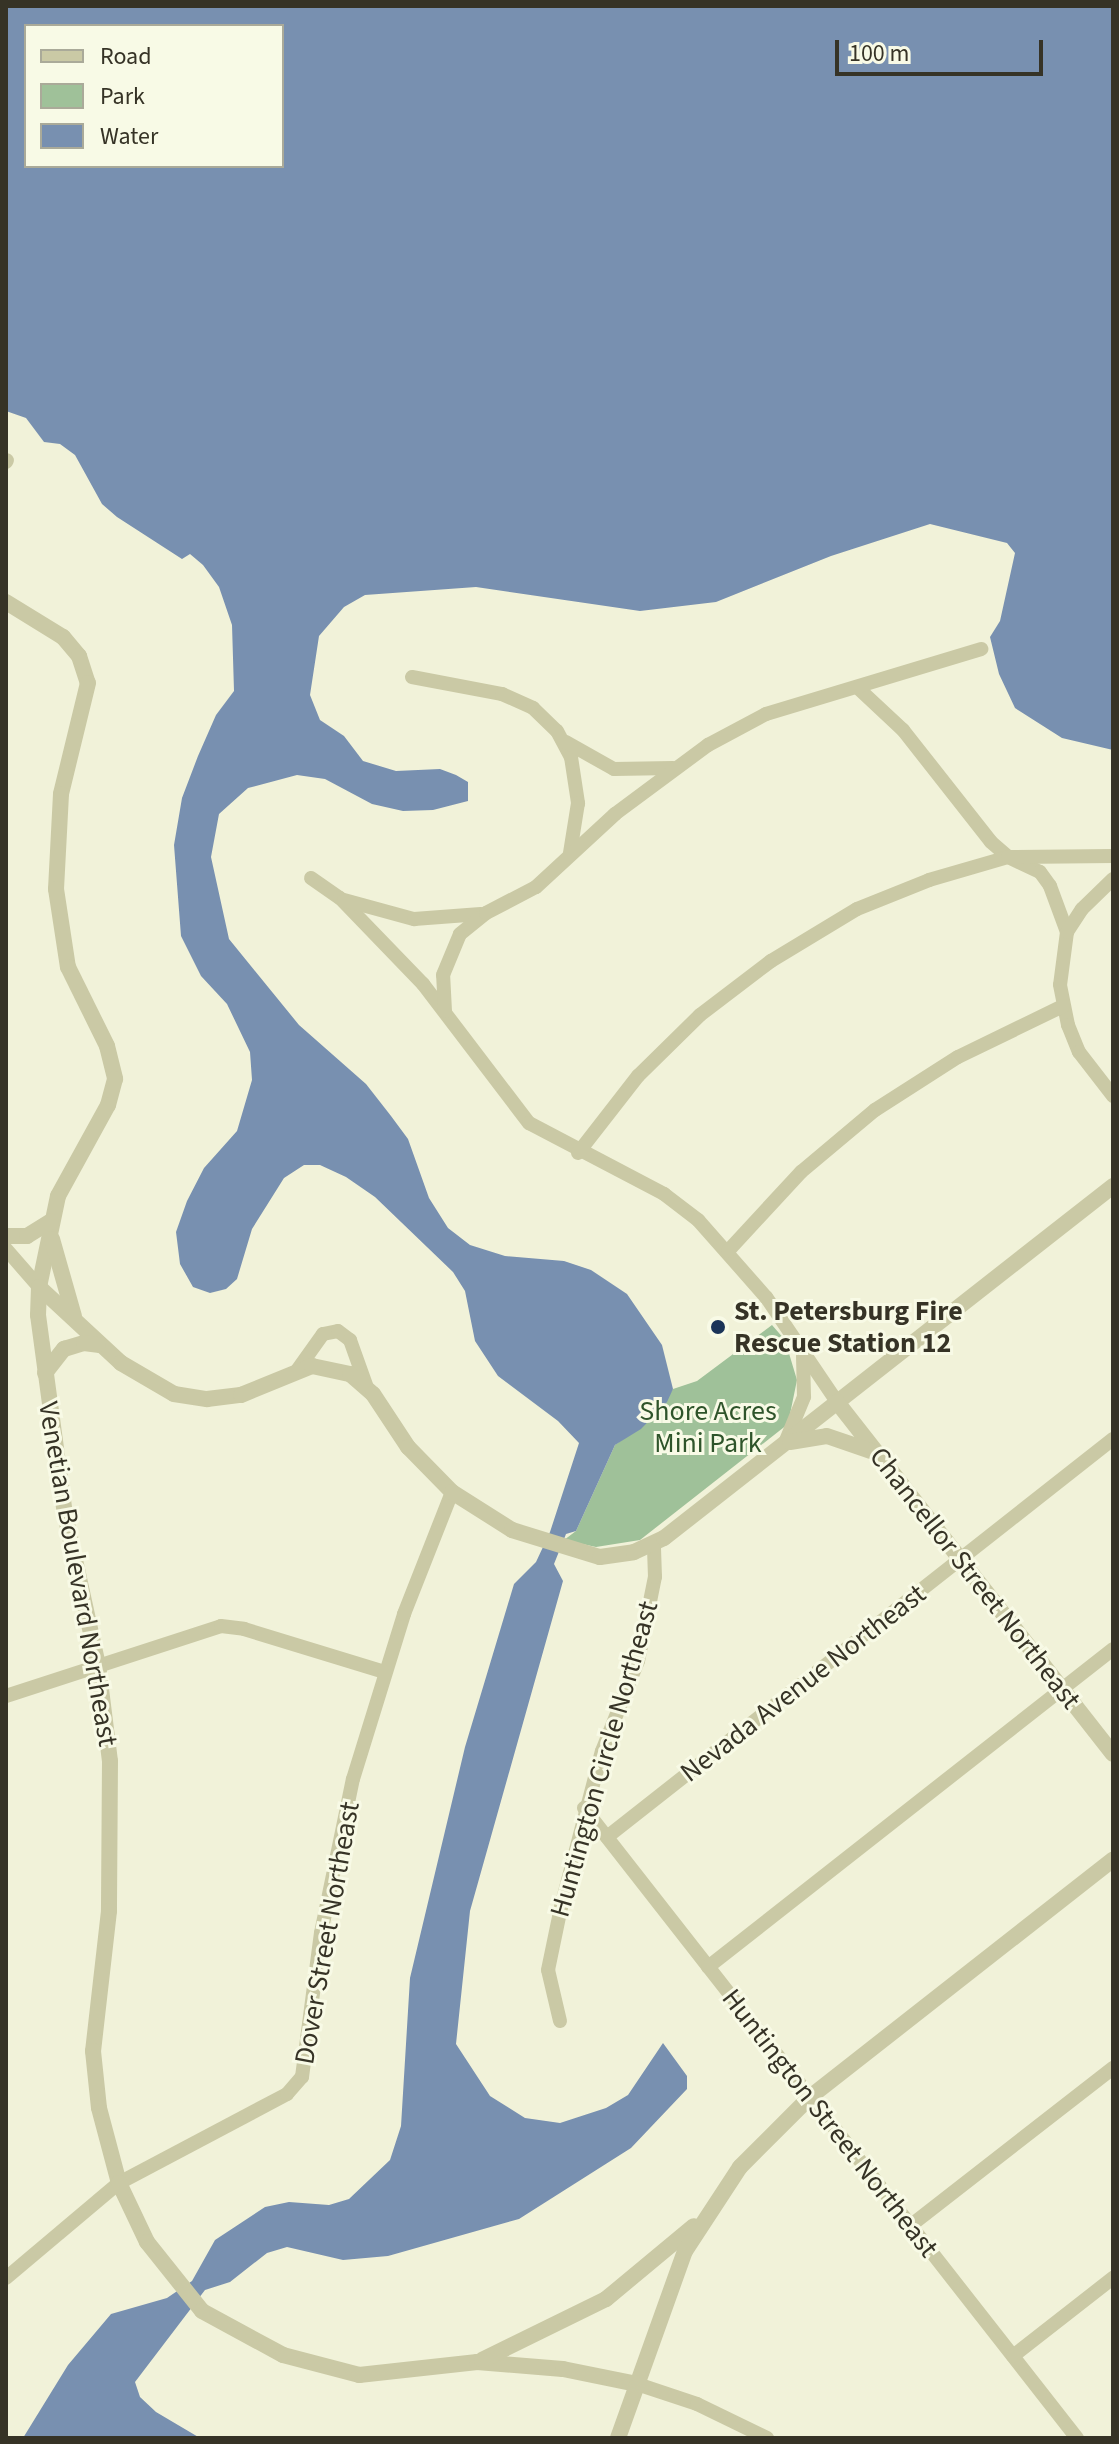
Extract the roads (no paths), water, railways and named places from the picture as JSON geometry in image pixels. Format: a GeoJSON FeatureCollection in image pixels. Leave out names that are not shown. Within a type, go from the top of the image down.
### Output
{"type":"FeatureCollection","features":[{"type":"Feature","properties":{"kind":"street","name":"Venetian Boulevard Northeast"},"geometry":{"type":"LineString","coordinates":[[6,602],[63,637],[79,656],[88,683],[61,794],[56,889],[68,967],[107,1046],[115,1079],[108,1105],[68,1175],[51,1221],[39,1287],[45,1373],[65,1514],[98,1665],[110,1761],[111,1850],[94,2066],[119,2183],[173,2280],[202,2311],[283,2355],[359,2375],[477,2362],[563,2369],[637,2384],[697,2404],[767,2438]]}},
{"type":"Feature","properties":{"kind":"street"},"geometry":{"type":"LineString","coordinates":[[445,1012],[443,975],[452,947],[486,913],[536,887],[570,853],[678,767],[766,714],[981,649]]}},
{"type":"Feature","properties":{"kind":"street"},"geometry":{"type":"LineString","coordinates":[[412,677],[502,694],[533,708],[563,739],[614,769],[678,767]]}},
{"type":"Feature","properties":{"kind":"street"},"geometry":{"type":"LineString","coordinates":[[858,688],[903,730],[980,830],[1008,857],[1040,872],[1067,932],[1063,1006],[1079,1052],[1113,1096]]}},
{"type":"Feature","properties":{"kind":"street"},"geometry":{"type":"LineString","coordinates":[[563,739],[578,803],[570,853]]}},
{"type":"Feature","properties":{"kind":"street"},"geometry":{"type":"LineString","coordinates":[[578,1153],[612,1104],[667,1045],[771,961],[857,909],[929,880],[1008,857],[1113,856]]}},
{"type":"Feature","properties":{"kind":"street"},"geometry":{"type":"LineString","coordinates":[[311,878],[340,898],[445,1012],[529,1123],[578,1153],[664,1194],[728,1251],[837,1402]]}},
{"type":"Feature","properties":{"kind":"street"},"geometry":{"type":"LineString","coordinates":[[1067,932],[1082,909],[1113,879]]}},
{"type":"Feature","properties":{"kind":"street"},"geometry":{"type":"LineString","coordinates":[[340,898],[414,919],[486,913]]}},
{"type":"Feature","properties":{"kind":"street"},"geometry":{"type":"LineString","coordinates":[[728,1251],[801,1172],[875,1110],[958,1057],[1063,1006]]}},
{"type":"Feature","properties":{"kind":"street"},"geometry":{"type":"LineString","coordinates":[[298,1369],[318,1339],[338,1331],[350,1340],[366,1385],[408,1447],[452,1492],[487,1517],[535,1540],[600,1557],[654,1544],[1113,1186]]}},
{"type":"Feature","properties":{"kind":"street"},"geometry":{"type":"LineString","coordinates":[[6,1236],[27,1236],[51,1221],[56,1266],[78,1325]]}},
{"type":"Feature","properties":{"kind":"street"},"geometry":{"type":"LineString","coordinates":[[6,1249],[39,1287],[98,1345],[139,1378],[188,1397],[241,1395],[298,1369],[332,1367],[366,1385]]}},
{"type":"Feature","properties":{"kind":"street"},"geometry":{"type":"LineString","coordinates":[[45,1373],[64,1349],[84,1343],[98,1345]]}},
{"type":"Feature","properties":{"kind":"street"},"geometry":{"type":"LineString","coordinates":[[785,1443],[804,1397],[802,1352]]}},
{"type":"Feature","properties":{"kind":"street","name":"Chancellor Street Northeast"},"geometry":{"type":"LineString","coordinates":[[837,1402],[1113,1754]]}},
{"type":"Feature","properties":{"kind":"street"},"geometry":{"type":"LineString","coordinates":[[785,1443],[839,1437],[880,1456]]}},
{"type":"Feature","properties":{"kind":"street","name":"Nevada Avenue Northeast"},"geometry":{"type":"LineString","coordinates":[[607,1837],[1113,1439]]}},
{"type":"Feature","properties":{"kind":"street","name":"Dover Street Northeast"},"geometry":{"type":"LineString","coordinates":[[6,2278],[119,2183],[287,2094],[302,2077],[336,1852],[385,1672],[452,1492]]}},
{"type":"Feature","properties":{"kind":"street","name":"Huntington Circle Northeast"},"geometry":{"type":"LineString","coordinates":[[560,2021],[548,1970],[584,1808],[638,1661],[655,1577],[654,1544]]}},
{"type":"Feature","properties":{"kind":"street"},"geometry":{"type":"LineString","coordinates":[[6,1696],[191,1634],[232,1626],[385,1672]]}},
{"type":"Feature","properties":{"kind":"street"},"geometry":{"type":"LineString","coordinates":[[708,1967],[1113,1649]]}},
{"type":"Feature","properties":{"kind":"street","name":"Huntington Street Northeast"},"geometry":{"type":"LineString","coordinates":[[584,1808],[1077,2438]]}},
{"type":"Feature","properties":{"kind":"street"},"geometry":{"type":"LineString","coordinates":[[618,2438],[681,2262],[706,2214],[740,2167],[810,2097],[1113,1859]]}},
{"type":"Feature","properties":{"kind":"street"},"geometry":{"type":"LineString","coordinates":[[910,2226],[1113,2068]]}},
{"type":"Feature","properties":{"kind":"street","name":"Venetian Boulevard Northeast"},"geometry":{"type":"LineString","coordinates":[[477,2362],[561,2325],[606,2299],[706,2214]]}},
{"type":"Feature","properties":{"kind":"street"},"geometry":{"type":"LineString","coordinates":[[1013,2356],[1113,2278]]}},
{"type":"Feature","properties":{"kind":"water"},"geometry":{"type":"Polygon","coordinates":[[[6,6],[1113,6],[1113,750],[1062,738],[1015,708],[999,674],[990,637],[1000,621],[1015,553],[1007,543],[930,524],[831,556],[716,602],[640,611],[476,587],[365,595],[344,607],[319,636],[310,695],[320,720],[344,736],[363,761],[396,771],[440,769],[456,775],[468,782],[468,801],[433,810],[403,811],[372,804],[325,779],[297,775],[248,788],[219,814],[211,857],[229,939],[299,1025],[366,1084],[391,1116],[408,1139],[429,1198],[448,1228],[470,1245],[505,1256],[564,1261],[591,1270],[627,1294],[662,1345],[673,1389],[667,1402],[641,1429],[615,1445],[576,1531],[566,1534],[554,1564],[563,1581],[470,1911],[456,2044],[490,2096],[525,2118],[560,2123],[606,2108],[628,2095],[663,2043],[687,2076],[687,2089],[631,2148],[519,2219],[388,2256],[343,2260],[287,2247],[267,2253],[230,2282],[205,2290],[135,2382],[140,2397],[156,2412],[200,2438],[23,2438],[68,2365],[111,2314],[167,2298],[192,2281],[215,2240],[265,2207],[289,2202],[329,2205],[349,2199],[390,2160],[401,2126],[410,1978],[465,1747],[514,1584],[536,1562],[550,1532],[579,1443],[558,1421],[498,1376],[475,1341],[465,1291],[453,1272],[375,1197],[346,1177],[320,1165],[304,1165],[284,1178],[252,1229],[237,1279],[226,1289],[210,1293],[193,1287],[180,1264],[176,1232],[187,1201],[204,1168],[237,1131],[252,1080],[250,1052],[227,1004],[201,976],[181,936],[174,845],[182,798],[198,756],[216,715],[234,691],[232,625],[219,587],[203,565],[190,554],[182,559],[117,517],[102,504],[75,455],[60,444],[44,442],[26,418],[6,411],[6,6]]]}},
{"type":"Feature","properties":{"kind":"place","name":"St. Petersburg Fire Rescue Station 12"},"geometry":{"type":"Point","coordinates":[718,1327]}},
{"type":"Feature","properties":{"kind":"park label","name":"Shore Acres Mini Park"},"geometry":{"type":"Point","coordinates":[708,1427]}}]}
